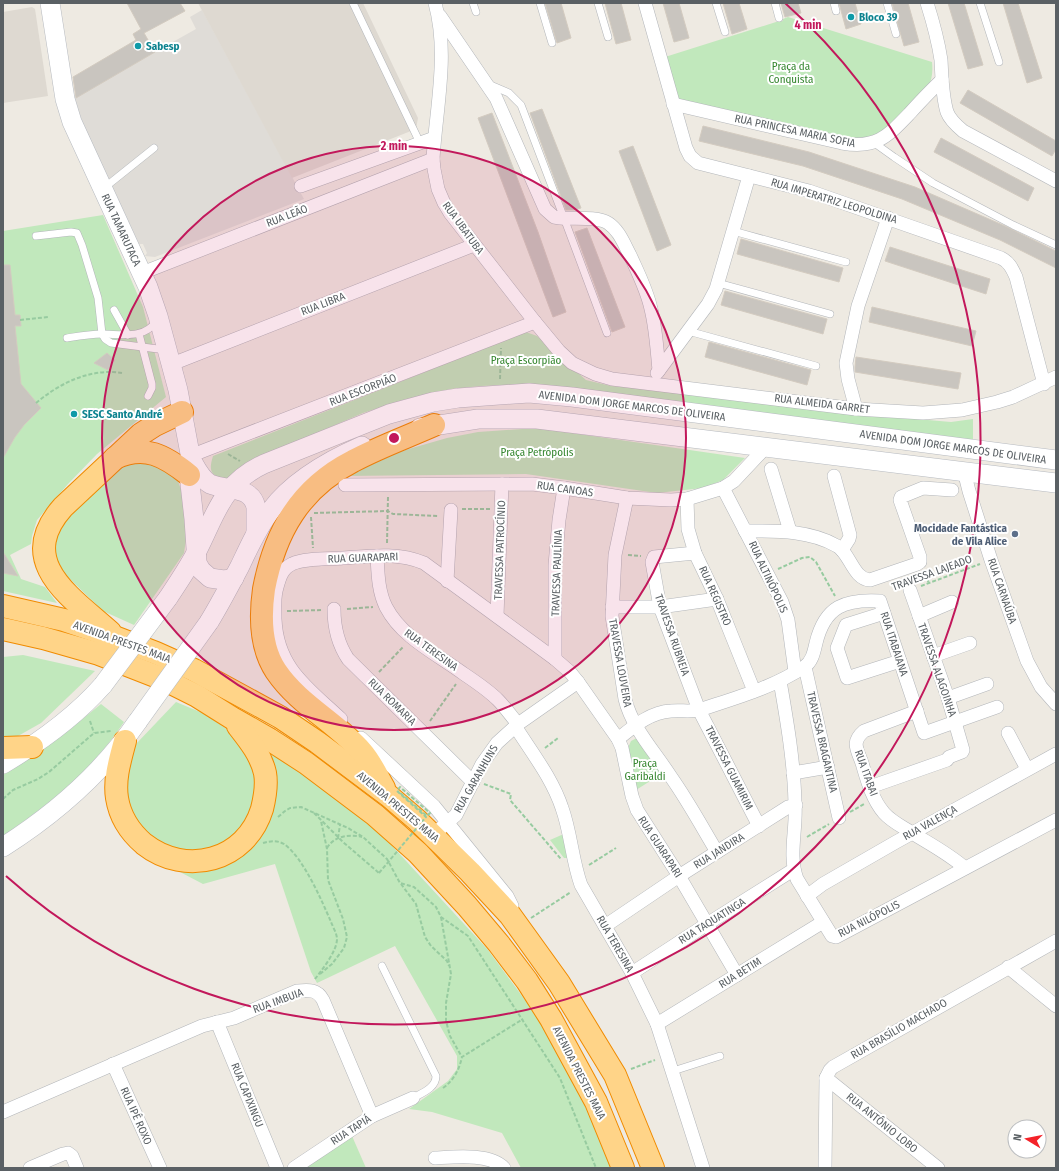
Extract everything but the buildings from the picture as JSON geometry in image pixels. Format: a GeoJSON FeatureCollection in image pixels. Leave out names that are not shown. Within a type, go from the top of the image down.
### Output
{"type":"FeatureCollection","features":[{"type":"Feature","properties":{"kind":"highway"},"geometry":{"type":"LineString","coordinates":[[117,638],[69,596],[52,575],[44,556],[45,535],[54,516],[132,441],[147,429],[182,412]]}},
{"type":"Feature","properties":{"kind":"highway"},"geometry":{"type":"LineString","coordinates":[[393,793],[364,753],[299,698],[276,671],[270,660],[263,637],[263,597],[277,542],[294,510],[309,493],[323,480],[353,461],[434,425]]}},
{"type":"Feature","properties":{"kind":"highway"},"geometry":{"type":"LineString","coordinates":[[114,459],[126,453],[135,452],[150,453],[172,461],[190,464]]}},
{"type":"Feature","properties":{"kind":"highway","name":"AVENIDA PRESTES MAIA"},"geometry":{"type":"LineString","coordinates":[[3,606],[64,620],[117,638],[194,670],[280,717],[393,793],[440,829],[470,872],[515,921],[559,983],[615,1074],[653,1168]]}},
{"type":"Feature","properties":{"kind":"highway","name":"AVENIDA PRESTES MAIA"},"geometry":{"type":"LineString","coordinates":[[3,629],[43,638],[99,654],[141,670],[197,696],[306,763],[375,815],[418,853],[467,906],[499,944],[527,981],[551,1019],[596,1102],[623,1168]]}},
{"type":"Feature","properties":{"kind":"highway"},"geometry":{"type":"LineString","coordinates":[[3,645],[43,638]]}},
{"type":"Feature","properties":{"kind":"highway"},"geometry":{"type":"LineString","coordinates":[[132,730],[117,775],[117,797],[124,820],[135,837],[152,850],[169,859],[197,862],[214,858],[243,841],[249,834],[258,817],[264,801],[266,781],[260,757],[232,718]]}},
{"type":"Feature","properties":{"kind":"highway"},"geometry":{"type":"LineString","coordinates":[[3,748],[32,747]]}},
{"type":"Feature","properties":{"kind":"main road","name":"RUA TAMARUTACA"},"geometry":{"type":"LineString","coordinates":[[50,3],[68,111],[102,190],[153,299],[170,357],[182,412],[190,464],[197,563],[205,575],[215,579],[224,580],[234,578]]}},
{"type":"Feature","properties":{"kind":"main road","name":"AVENIDA DOM JORGE MARCOS DE OLIVEIRA"},"geometry":{"type":"LineString","coordinates":[[32,747],[61,726],[88,702],[103,685],[168,598],[196,552],[215,511],[231,488],[249,472],[264,464],[389,414],[439,401],[458,398],[529,393],[572,397],[1056,460]]}},
{"type":"Feature","properties":{"kind":"main road","name":"AVENIDA DOM JORGE MARCOS DE OLIVEIRA"},"geometry":{"type":"LineString","coordinates":[[132,730],[209,622],[234,578],[256,532],[271,510],[311,473],[332,460],[377,440],[408,430],[478,419],[537,419],[1056,483]]}},
{"type":"Feature","properties":{"kind":"main road","name":"RUA TAMARUTACA"},"geometry":{"type":"LineString","coordinates":[[190,464],[207,482],[216,486],[244,492],[251,496],[255,503],[256,532]]}},
{"type":"Feature","properties":{"kind":"main road"},"geometry":{"type":"LineString","coordinates":[[3,847],[26,832],[78,790],[98,771],[132,730]]}},
{"type":"Feature","properties":{"kind":"main road"},"geometry":{"type":"LineString","coordinates":[[3,764],[32,747]]}},
{"type":"Feature","properties":{"kind":"street","name":"RUA IMPERATRIZ LEOPOLDINA"},"geometry":{"type":"LineString","coordinates":[[645,3],[686,148],[694,160],[698,163],[809,191],[1001,258],[1010,265],[1016,276],[1044,384]]}},
{"type":"Feature","properties":{"kind":"street"},"geometry":{"type":"LineString","coordinates":[[927,3],[935,29],[947,113],[963,131],[1056,181]]}},
{"type":"Feature","properties":{"kind":"street"},"geometry":{"type":"LineString","coordinates":[[436,8],[496,98],[506,117],[542,203],[549,213],[554,217],[563,215],[607,222],[613,227],[623,241],[649,300],[654,326],[659,370]]}},
{"type":"Feature","properties":{"kind":"street","name":"RUA UBATUBA"},"geometry":{"type":"LineString","coordinates":[[436,8],[441,35],[442,51],[433,159],[435,177],[444,203],[474,245],[535,322],[572,363],[584,370]]}},
{"type":"Feature","properties":{"kind":"street","name":"RUA PRINCESA MARIA SOFIA"},"geometry":{"type":"LineString","coordinates":[[673,104],[842,143],[862,145],[873,142],[889,134],[942,80]]}},
{"type":"Feature","properties":{"kind":"street"},"geometry":{"type":"LineString","coordinates":[[301,186],[434,138]]}},
{"type":"Feature","properties":{"kind":"street","name":"RUA LEÃO"},"geometry":{"type":"LineString","coordinates":[[142,273],[433,159]]}},
{"type":"Feature","properties":{"kind":"street"},"geometry":{"type":"LineString","coordinates":[[649,384],[708,304],[718,283],[749,176]]}},
{"type":"Feature","properties":{"kind":"street"},"geometry":{"type":"LineString","coordinates":[[856,409],[848,379],[846,363],[858,306],[888,218]]}},
{"type":"Feature","properties":{"kind":"street","name":"RUA LIBRA"},"geometry":{"type":"LineString","coordinates":[[170,357],[474,245]]}},
{"type":"Feature","properties":{"kind":"street","name":"RUA ESCORPIÃO"},"geometry":{"type":"LineString","coordinates":[[190,464],[535,322]]}},
{"type":"Feature","properties":{"kind":"street","name":"RUA ALMEIDA GARRET"},"geometry":{"type":"LineString","coordinates":[[584,370],[612,379],[649,384],[856,409],[923,413],[962,410],[1002,400],[1044,384],[1056,377]]}},
{"type":"Feature","properties":{"kind":"street","name":"RUA CANOAS"},"geometry":{"type":"LineString","coordinates":[[345,485],[532,484],[627,498],[664,500],[687,499],[723,488],[734,481],[766,447]]}},
{"type":"Feature","properties":{"kind":"street"},"geometry":{"type":"LineString","coordinates":[[771,469],[790,531]]}},
{"type":"Feature","properties":{"kind":"street","name":"RUA CARNAÚBA"},"geometry":{"type":"LineString","coordinates":[[964,471],[991,560],[1027,661],[1041,687],[1056,704]]}},
{"type":"Feature","properties":{"kind":"street"},"geometry":{"type":"LineString","coordinates":[[834,476],[850,535],[842,550]]}},
{"type":"Feature","properties":{"kind":"street","name":"TRAVESSA PATROCÍNIO"},"geometry":{"type":"LineString","coordinates":[[497,616],[502,484]]}},
{"type":"Feature","properties":{"kind":"street","name":"TRAVESSA PAULÍNIA"},"geometry":{"type":"LineString","coordinates":[[555,659],[555,565],[559,520],[564,488]]}},
{"type":"Feature","properties":{"kind":"street","name":"RUA ALTINÓPOLIS"},"geometry":{"type":"LineString","coordinates":[[723,488],[782,602],[800,669]]}},
{"type":"Feature","properties":{"kind":"street"},"geometry":{"type":"LineString","coordinates":[[746,531],[790,531],[826,540],[842,550],[858,572],[867,580],[874,579],[920,562],[920,557],[900,500],[901,497],[923,488],[952,490]]}},
{"type":"Feature","properties":{"kind":"street","name":"TRAVESSA LOUVEIRA"},"geometry":{"type":"LineString","coordinates":[[627,498],[615,555],[612,616],[628,711],[635,724],[672,778],[717,852]]}},
{"type":"Feature","properties":{"kind":"street","name":"RUA REGISTRO"},"geometry":{"type":"LineString","coordinates":[[687,499],[688,530],[695,552],[717,599],[754,691]]}},
{"type":"Feature","properties":{"kind":"street"},"geometry":{"type":"LineString","coordinates":[[447,581],[451,510]]}},
{"type":"Feature","properties":{"kind":"street"},"geometry":{"type":"LineString","coordinates":[[654,557],[695,552]]}},
{"type":"Feature","properties":{"kind":"street","name":"RUA GUARAPARI"},"geometry":{"type":"LineString","coordinates":[[440,829],[434,806],[300,681],[283,657],[277,639],[274,607],[280,578],[285,569],[293,563],[314,560],[382,556],[411,558],[417,560],[430,567],[447,581],[497,616],[570,672],[618,739],[622,748],[632,796],[637,810],[679,876],[737,975]]}},
{"type":"Feature","properties":{"kind":"street","name":"RUA TERESINA"},"geometry":{"type":"LineString","coordinates":[[382,556],[379,581],[386,607],[399,626],[411,637],[463,673],[499,701],[516,725],[554,788],[569,831],[576,872],[581,885],[632,973],[657,1024],[703,1168]]}},
{"type":"Feature","properties":{"kind":"street","name":"TRAVESSA RUBNEIA"},"geometry":{"type":"LineString","coordinates":[[654,557],[652,562],[660,607],[699,710]]}},
{"type":"Feature","properties":{"kind":"street","name":"TRAVESSA ALAGOINHA"},"geometry":{"type":"LineString","coordinates":[[870,787],[947,760],[949,757],[962,752],[963,750],[948,698],[910,590]]}},
{"type":"Feature","properties":{"kind":"street"},"geometry":{"type":"LineString","coordinates":[[612,607],[660,607],[717,599]]}},
{"type":"Feature","properties":{"kind":"street","name":"RUA ITABAIANA"},"geometry":{"type":"LineString","coordinates":[[840,606],[852,601],[880,601],[924,733],[997,707]]}},
{"type":"Feature","properties":{"kind":"street"},"geometry":{"type":"LineString","coordinates":[[919,616],[952,602]]}},
{"type":"Feature","properties":{"kind":"street"},"geometry":{"type":"LineString","coordinates":[[618,739],[635,724],[664,711],[699,710],[780,681],[800,669],[811,659],[823,624],[840,606]]}},
{"type":"Feature","properties":{"kind":"street","name":"RUA ROMARIA"},"geometry":{"type":"LineString","coordinates":[[334,609],[334,625],[344,653],[354,666],[473,781]]}},
{"type":"Feature","properties":{"kind":"street"},"geometry":{"type":"LineString","coordinates":[[884,613],[846,626],[837,648],[847,678],[900,661]]}},
{"type":"Feature","properties":{"kind":"street"},"geometry":{"type":"LineString","coordinates":[[933,656],[970,642]]}},
{"type":"Feature","properties":{"kind":"street","name":"TRAVESSA BRAGANTINA"},"geometry":{"type":"LineString","coordinates":[[800,669],[828,767],[839,818]]}},
{"type":"Feature","properties":{"kind":"street","name":"RUA NILÓPOLIS"},"geometry":{"type":"LineString","coordinates":[[780,681],[786,715],[796,805],[792,859],[793,870],[806,896],[832,936],[836,936],[1056,820]]}},
{"type":"Feature","properties":{"kind":"street","name":"RUA GARANHUNS"},"geometry":{"type":"LineString","coordinates":[[440,829],[456,815],[482,764],[497,743],[516,725],[578,682]]}},
{"type":"Feature","properties":{"kind":"street"},"geometry":{"type":"LineString","coordinates":[[948,698],[987,684]]}},
{"type":"Feature","properties":{"kind":"street","name":"TRAVESSA GUAMIRIM"},"geometry":{"type":"LineString","coordinates":[[699,710],[759,826]]}},
{"type":"Feature","properties":{"kind":"street","name":"RUA ITABAI"},"geometry":{"type":"LineString","coordinates":[[916,711],[864,731],[858,737],[856,744],[874,798],[884,813],[889,818],[948,854],[965,868]]}},
{"type":"Feature","properties":{"kind":"street"},"geometry":{"type":"LineString","coordinates":[[1008,733],[1027,769]]}},
{"type":"Feature","properties":{"kind":"street","name":"RUA VALENÇA"},"geometry":{"type":"LineString","coordinates":[[806,896],[823,884],[1056,754]]}},
{"type":"Feature","properties":{"kind":"street"},"geometry":{"type":"LineString","coordinates":[[793,773],[828,767]]}},
{"type":"Feature","properties":{"kind":"street","name":"RUA JANDIRA"},"geometry":{"type":"LineString","coordinates":[[604,926],[679,876],[788,807],[796,805]]}},
{"type":"Feature","properties":{"kind":"street","name":"RUA TAQUATINGA"},"geometry":{"type":"LineString","coordinates":[[632,973],[793,870]]}},
{"type":"Feature","properties":{"kind":"street","name":"RUA BETIM"},"geometry":{"type":"LineString","coordinates":[[657,1024],[823,922]]}},
{"type":"Feature","properties":{"kind":"street","name":"RUA BRASÍLIO MACHADO"},"geometry":{"type":"LineString","coordinates":[[826,1078],[830,1070],[835,1066],[1056,941]]}},
{"type":"Feature","properties":{"kind":"street"},"geometry":{"type":"LineString","coordinates":[[1008,967],[1056,1006]]}},
{"type":"Feature","properties":{"kind":"street","name":"RUA IMBUIA"},"geometry":{"type":"LineString","coordinates":[[3,1112],[202,1026],[234,1018],[297,991],[307,990],[318,992],[323,1000],[372,1116]]}},
{"type":"Feature","properties":{"kind":"street","name":"RUA CAPIXINGU"},"geometry":{"type":"LineString","coordinates":[[217,1022],[277,1168]]}},
{"type":"Feature","properties":{"kind":"street","name":"RUA IPÊ ROXO"},"geometry":{"type":"LineString","coordinates":[[113,1064],[160,1168]]}},
{"type":"Feature","properties":{"kind":"street"},"geometry":{"type":"LineString","coordinates":[[825,1168],[826,1078]]}},
{"type":"Feature","properties":{"kind":"street","name":"RUA ANTÔNIO LOBO"},"geometry":{"type":"LineString","coordinates":[[826,1078],[938,1168]]}},
{"type":"Feature","properties":{"kind":"street","name":"RUA TAPIÁ"},"geometry":{"type":"LineString","coordinates":[[294,1168],[372,1116],[413,1098]]}},
{"type":"Feature","properties":{"kind":"street"},"geometry":{"type":"LineString","coordinates":[[30,1168],[68,1153],[72,1156],[78,1168]]}},
{"type":"Feature","properties":{"kind":"street"},"geometry":{"type":"LineString","coordinates":[[435,1158],[476,1157],[495,1162],[504,1168]]}},
{"type":"Feature","properties":{"kind":"lane"},"geometry":{"type":"LineString","coordinates":[[353,3],[420,143]]}},
{"type":"Feature","properties":{"kind":"lane"},"geometry":{"type":"LineString","coordinates":[[473,3],[476,12]]}},
{"type":"Feature","properties":{"kind":"lane"},"geometry":{"type":"LineString","coordinates":[[540,3],[552,43]]}},
{"type":"Feature","properties":{"kind":"lane"},"geometry":{"type":"LineString","coordinates":[[598,3],[608,37]]}},
{"type":"Feature","properties":{"kind":"lane"},"geometry":{"type":"LineString","coordinates":[[716,3],[725,32]]}},
{"type":"Feature","properties":{"kind":"lane"},"geometry":{"type":"LineString","coordinates":[[775,3],[779,18]]}},
{"type":"Feature","properties":{"kind":"lane"},"geometry":{"type":"LineString","coordinates":[[834,3],[836,11]]}},
{"type":"Feature","properties":{"kind":"lane"},"geometry":{"type":"LineString","coordinates":[[887,3],[896,34]]}},
{"type":"Feature","properties":{"kind":"lane"},"geometry":{"type":"LineString","coordinates":[[980,3],[999,62]]}},
{"type":"Feature","properties":{"kind":"lane"},"geometry":{"type":"LineString","coordinates":[[488,84],[509,93],[522,105],[607,333]]}},
{"type":"Feature","properties":{"kind":"lane"},"geometry":{"type":"LineString","coordinates":[[873,142],[933,183],[1013,225],[1056,245]]}},
{"type":"Feature","properties":{"kind":"lane"},"geometry":{"type":"LineString","coordinates":[[102,190],[154,148]]}},
{"type":"Feature","properties":{"kind":"lane"},"geometry":{"type":"LineString","coordinates":[[733,231],[846,262]]}},
{"type":"Feature","properties":{"kind":"lane"},"geometry":{"type":"LineString","coordinates":[[36,236],[71,232],[77,233],[98,298],[102,334],[111,343],[143,347],[170,357]]}},
{"type":"Feature","properties":{"kind":"lane"},"geometry":{"type":"LineString","coordinates":[[718,283],[830,314]]}},
{"type":"Feature","properties":{"kind":"lane"},"geometry":{"type":"LineString","coordinates":[[114,310],[128,335]]}},
{"type":"Feature","properties":{"kind":"lane"},"geometry":{"type":"LineString","coordinates":[[67,338],[102,334],[139,334],[152,327],[158,316]]}},
{"type":"Feature","properties":{"kind":"lane"},"geometry":{"type":"LineString","coordinates":[[688,331],[816,366]]}},
{"type":"Feature","properties":{"kind":"lane"},"geometry":{"type":"LineString","coordinates":[[139,334],[152,384],[152,388],[148,396]]}},
{"type":"Feature","properties":{"kind":"lane"},"geometry":{"type":"LineString","coordinates":[[382,966],[436,1076],[436,1082],[433,1086],[413,1098]]}},
{"type":"Feature","properties":{"kind":"lane"},"geometry":{"type":"LineString","coordinates":[[673,1072],[720,1056]]}},
{"type":"Feature","properties":{"kind":"path"},"geometry":{"type":"LineString","coordinates":[[20,320],[48,317]]}},
{"type":"Feature","properties":{"kind":"path"},"geometry":{"type":"LineString","coordinates":[[500,394],[501,336]]}},
{"type":"Feature","properties":{"kind":"path"},"geometry":{"type":"LineString","coordinates":[[36,403],[57,388],[81,377],[111,371],[122,373]]}},
{"type":"Feature","properties":{"kind":"path"},"geometry":{"type":"LineString","coordinates":[[382,556],[388,510],[388,484]]}},
{"type":"Feature","properties":{"kind":"path"},"geometry":{"type":"LineString","coordinates":[[314,560],[311,513],[388,510],[394,514],[444,516],[444,509],[501,509]]}},
{"type":"Feature","properties":{"kind":"path"},"geometry":{"type":"LineString","coordinates":[[615,555],[654,557]]}},
{"type":"Feature","properties":{"kind":"path"},"geometry":{"type":"LineString","coordinates":[[768,573],[810,556],[816,562],[840,606]]}},
{"type":"Feature","properties":{"kind":"path","name":"TRAVESSA LAJEADO"},"geometry":{"type":"LineString","coordinates":[[910,590],[991,560]]}},
{"type":"Feature","properties":{"kind":"path"},"geometry":{"type":"LineString","coordinates":[[370,682],[411,637]]}},
{"type":"Feature","properties":{"kind":"path"},"geometry":{"type":"LineString","coordinates":[[422,732],[463,673]]}},
{"type":"Feature","properties":{"kind":"path"},"geometry":{"type":"LineString","coordinates":[[3,799],[13,790],[38,779],[49,772],[94,733]]}},
{"type":"Feature","properties":{"kind":"path"},"geometry":{"type":"LineString","coordinates":[[534,756],[558,738]]}},
{"type":"Feature","properties":{"kind":"path"},"geometry":{"type":"LineString","coordinates":[[473,781],[511,794],[510,800],[565,864],[576,872],[616,848]]}},
{"type":"Feature","properties":{"kind":"path"},"geometry":{"type":"LineString","coordinates":[[313,813],[338,838],[379,873],[426,816],[397,790],[400,787],[430,813],[427,816],[393,793]]}},
{"type":"Feature","properties":{"kind":"path"},"geometry":{"type":"LineString","coordinates":[[276,819],[285,811],[295,807],[301,808],[348,828],[363,837],[387,859],[400,883],[416,904],[425,937],[431,946],[447,961],[450,968]]}},
{"type":"Feature","properties":{"kind":"path"},"geometry":{"type":"LineString","coordinates":[[317,976],[332,964],[344,948],[347,937],[343,919],[328,880],[326,850],[321,821]]}},
{"type":"Feature","properties":{"kind":"path"},"geometry":{"type":"LineString","coordinates":[[338,838],[340,825]]}},
{"type":"Feature","properties":{"kind":"path"},"geometry":{"type":"LineString","coordinates":[[326,850],[330,844],[338,838],[353,836],[363,837]]}},
{"type":"Feature","properties":{"kind":"path"},"geometry":{"type":"LineString","coordinates":[[243,841],[258,844],[274,841],[283,843],[294,855],[314,885],[324,905],[337,939],[335,948],[307,990]]}},
{"type":"Feature","properties":{"kind":"path"},"geometry":{"type":"LineString","coordinates":[[400,883],[414,887],[436,908],[441,917],[451,974],[446,1003],[446,1021],[450,1036],[462,1057],[460,1069],[450,1083],[439,1091]]}},
{"type":"Feature","properties":{"kind":"path"},"geometry":{"type":"LineString","coordinates":[[515,921],[581,885]]}},
{"type":"Feature","properties":{"kind":"path"},"geometry":{"type":"LineString","coordinates":[[441,917],[468,936],[560,1078],[596,1168]]}},
{"type":"Feature","properties":{"kind":"path"},"geometry":{"type":"LineString","coordinates":[[462,1057],[522,1019]]}},
{"type":"Feature","properties":{"kind":"path"},"geometry":{"type":"LineString","coordinates":[[615,1074],[668,1056]]}},
{"type":"Feature","properties":{"kind":"shaded area"},"geometry":{"type":"Polygon","coordinates":[[[198,3],[363,3],[418,118],[416,129],[292,178],[198,3]]]}},
{"type":"Feature","properties":{"kind":"shaded area"},"geometry":{"type":"Polygon","coordinates":[[[32,7],[35,9],[48,96],[3,103],[3,12],[32,7]]]}},
{"type":"Feature","properties":{"kind":"shaded area"},"geometry":{"type":"Polygon","coordinates":[[[202,10],[304,199],[155,257],[145,256],[147,253],[143,244],[139,244],[83,124],[75,98],[196,29],[190,17],[202,10]]]}},
{"type":"Feature","properties":{"kind":"green space","name":"Praça da Conquista"},"geometry":{"type":"Polygon","coordinates":[[[788,17],[932,62],[932,75],[928,88],[886,132],[874,136],[854,139],[680,101],[677,96],[665,57],[783,21],[783,19],[788,17]]]}},
{"type":"Feature","properties":{"kind":"green space","name":"SESC Santo André"},"geometry":{"type":"Polygon","coordinates":[[[103,215],[143,307],[166,397],[97,454],[68,484],[37,520],[31,544],[10,555],[21,579],[45,587],[57,603],[3,591],[3,231],[103,215]]]}},
{"type":"Feature","properties":{"kind":"green space","name":"Praça Escorpião"},"geometry":{"type":"Polygon","coordinates":[[[526,332],[537,336],[586,380],[611,386],[668,391],[858,414],[951,422],[973,419],[973,440],[539,386],[481,386],[451,389],[403,400],[363,413],[254,460],[228,479],[218,477],[212,473],[211,466],[213,456],[526,332]]]}},
{"type":"Feature","properties":{"kind":"green space","name":"Praça Petrópolis"},"geometry":{"type":"Polygon","coordinates":[[[537,428],[745,458],[723,480],[703,488],[657,493],[526,474],[343,476],[374,459],[447,438],[478,432],[537,428]]]}},
{"type":"Feature","properties":{"kind":"green space"},"geometry":{"type":"Polygon","coordinates":[[[141,460],[162,466],[177,478],[186,504],[187,533],[184,553],[134,625],[103,611],[63,572],[57,561],[55,546],[59,530],[68,517],[120,467],[141,460]]]}},
{"type":"Feature","properties":{"kind":"green space"},"geometry":{"type":"Polygon","coordinates":[[[23,655],[95,671],[41,723],[18,736],[3,736],[3,657],[23,655]]]}},
{"type":"Feature","properties":{"kind":"green space"},"geometry":{"type":"Polygon","coordinates":[[[176,702],[205,714],[235,735],[248,752],[255,773],[256,795],[249,816],[236,834],[219,846],[198,852],[175,851],[154,843],[126,808],[126,764],[136,744],[176,702]]]}},
{"type":"Feature","properties":{"kind":"green space"},"geometry":{"type":"Polygon","coordinates":[[[101,704],[124,722],[112,739],[70,785],[38,811],[3,836],[3,775],[69,730],[101,704]]]}},
{"type":"Feature","properties":{"kind":"green space","name":"Praça Garibaldi"},"geometry":{"type":"Polygon","coordinates":[[[639,739],[663,773],[636,790],[627,750],[631,741],[639,739]]]}},
{"type":"Feature","properties":{"kind":"green space"},"geometry":{"type":"Polygon","coordinates":[[[257,743],[324,788],[384,837],[488,950],[539,1019],[590,1099],[614,1168],[521,1168],[502,1133],[432,1112],[409,1109],[448,1081],[457,1069],[457,1056],[395,946],[317,983],[311,972],[275,864],[203,884],[180,872],[203,872],[220,867],[236,857],[253,843],[257,743]]]}},
{"type":"Feature","properties":{"kind":"green space"},"geometry":{"type":"Polygon","coordinates":[[[566,833],[569,858],[564,858],[550,840],[566,833]]]}},
{"type":"Feature","properties":{"kind":"green space"},"geometry":{"type":"Polygon","coordinates":[[[352,1136],[366,1168],[305,1168],[352,1136]]]}},
{"type":"Feature","properties":{"kind":"place","name":"Bloco 39"},"geometry":{"type":"Point","coordinates":[851,17]}},
{"type":"Feature","properties":{"kind":"place","name":"Sabesp"},"geometry":{"type":"Point","coordinates":[138,46]}},
{"type":"Feature","properties":{"kind":"place","name":"SESC Santo André"},"geometry":{"type":"Point","coordinates":[74,414]}},
{"type":"Feature","properties":{"kind":"place","name":"Mocidade Fantástica de Vila Alice"},"geometry":{"type":"Point","coordinates":[1015,534]}}]}
